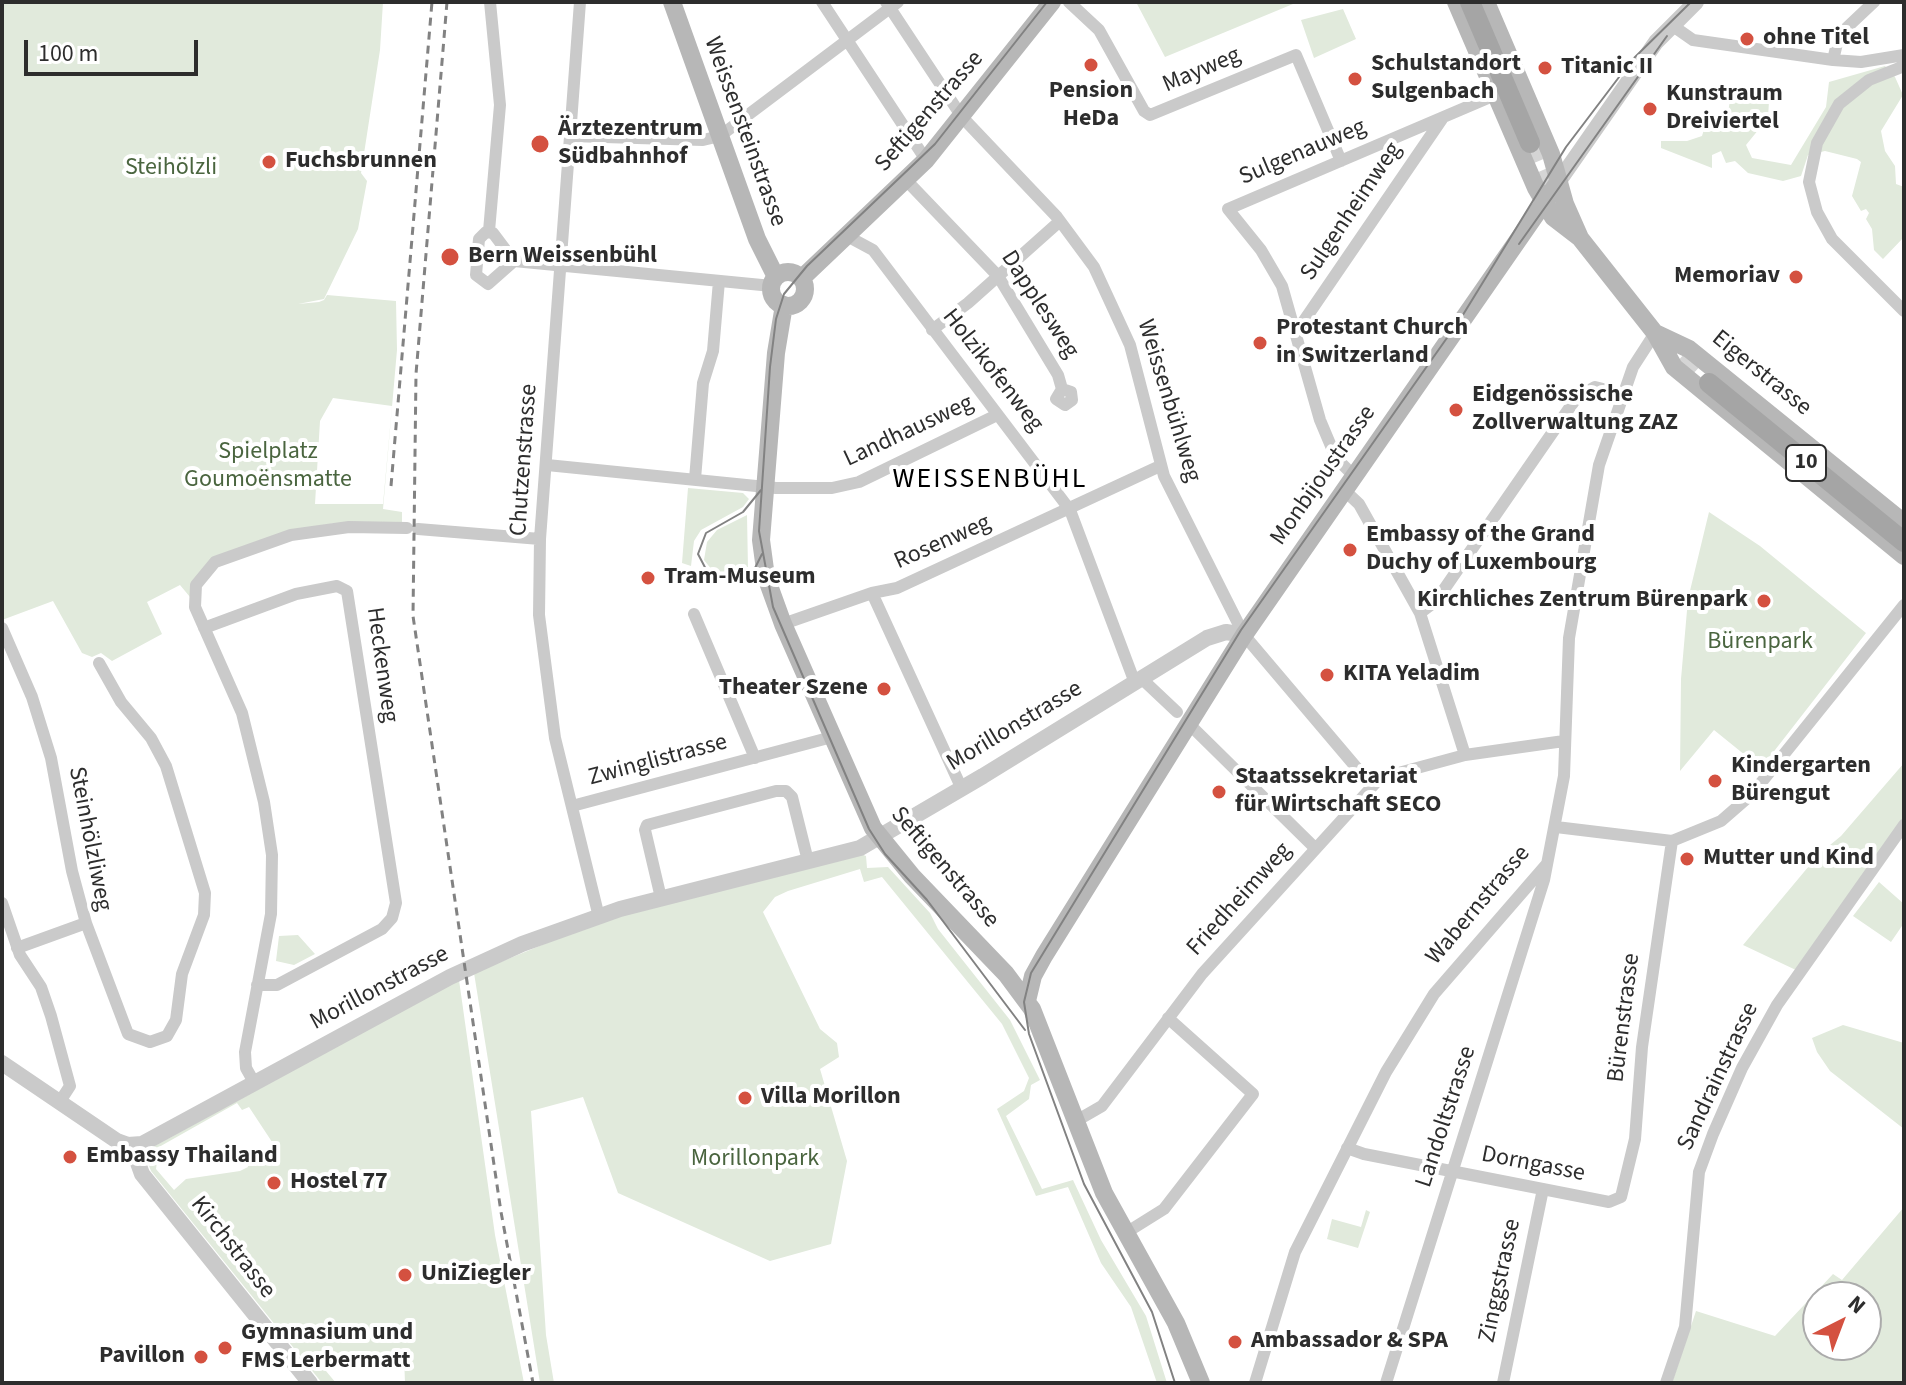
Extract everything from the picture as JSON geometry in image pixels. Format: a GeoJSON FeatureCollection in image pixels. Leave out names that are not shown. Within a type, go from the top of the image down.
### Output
{"type":"FeatureCollection","features":[{"type":"Feature","properties":{"kind":"main road","name":"Weissensteinstrasse"},"geometry":{"type":"LineString","coordinates":[[672,2],[774,281]]}},
{"type":"Feature","properties":{"kind":"main road","name":"Seftigenstrasse"},"geometry":{"type":"LineString","coordinates":[[802,278],[926,160],[1052,2]]}},
{"type":"Feature","properties":{"kind":"main road","name":"Eigerstrasse"},"geometry":{"type":"LineString","coordinates":[[1456,2],[1495,95],[1559,181],[1580,238]]}},
{"type":"Feature","properties":{"kind":"main road","name":"Eigerstrasse"},"geometry":{"type":"LineString","coordinates":[[1470,2],[1531,144]]}},
{"type":"Feature","properties":{"kind":"main road","name":"Eigerstrasse"},"geometry":{"type":"LineString","coordinates":[[1486,2],[1531,144],[1544,202],[1559,224],[1580,238],[1655,333],[1674,367],[1705,379],[1904,523]]}},
{"type":"Feature","properties":{"kind":"main road","name":"Monbijoustrasse"},"geometry":{"type":"LineString","coordinates":[[1027,1001],[1033,976],[1044,956],[1183,718],[1559,181]]}},
{"type":"Feature","properties":{"kind":"main road"},"geometry":{"type":"LineString","coordinates":[[790,272],[802,278],[805,287],[802,298],[795,304],[784,305],[775,299],[774,281],[790,272]]}},
{"type":"Feature","properties":{"kind":"main road","name":"Seftigenstrasse"},"geometry":{"type":"LineString","coordinates":[[784,305],[776,353],[762,553],[769,588],[879,838],[942,909],[996,963],[1027,1001],[1044,1033],[1094,1170],[1124,1234],[1173,1317],[1201,1383]]}},
{"type":"Feature","properties":{"kind":"main road","name":"Eigerstrasse"},"geometry":{"type":"LineString","coordinates":[[1655,333],[1689,349],[1705,379],[1904,556]]}},
{"type":"Feature","properties":{"kind":"main road","name":"Eigerstrasse"},"geometry":{"type":"LineString","coordinates":[[1705,379],[1904,542]]}},
{"type":"Feature","properties":{"kind":"main road"},"geometry":{"type":"LineString","coordinates":[[996,963],[1020,965],[1044,956]]}},
{"type":"Feature","properties":{"kind":"street"},"geometry":{"type":"LineString","coordinates":[[490,2],[500,105],[489,231],[514,261],[719,281],[774,281]]}},
{"type":"Feature","properties":{"kind":"street","name":"Chutzenstrasse"},"geometry":{"type":"LineString","coordinates":[[580,2],[540,539],[539,615],[546,689],[599,917]]}},
{"type":"Feature","properties":{"kind":"street"},"geometry":{"type":"LineString","coordinates":[[822,2],[926,160]]}},
{"type":"Feature","properties":{"kind":"street","name":"Mayweg"},"geometry":{"type":"LineString","coordinates":[[1069,2],[1099,30],[1144,111],[1150,115],[1296,55],[1341,161]]}},
{"type":"Feature","properties":{"kind":"street","name":"Monbijoustrasse"},"geometry":{"type":"LineString","coordinates":[[1559,181],[1676,15],[1696,2]]}},
{"type":"Feature","properties":{"kind":"street"},"geometry":{"type":"LineString","coordinates":[[1833,60],[1839,35],[1874,2]]}},
{"type":"Feature","properties":{"kind":"street"},"geometry":{"type":"LineString","coordinates":[[571,136],[703,140],[720,136],[892,4]]}},
{"type":"Feature","properties":{"kind":"street","name":"Weissenbühlweg"},"geometry":{"type":"LineString","coordinates":[[892,4],[962,117],[1060,221],[1094,267],[1122,324],[1160,466],[1244,635],[1372,786]]}},
{"type":"Feature","properties":{"kind":"street"},"geometry":{"type":"LineString","coordinates":[[1676,15],[1693,40],[1861,62],[1904,55]]}},
{"type":"Feature","properties":{"kind":"street"},"geometry":{"type":"LineString","coordinates":[[1904,66],[1869,80],[1839,104],[1817,143],[1809,182],[1817,212],[1832,239],[1904,311]]}},
{"type":"Feature","properties":{"kind":"street","name":"Sulgenauweg"},"geometry":{"type":"LineString","coordinates":[[1465,755],[1420,613],[1359,504],[1320,420],[1286,296],[1269,261],[1228,209],[1495,95]]}},
{"type":"Feature","properties":{"kind":"street","name":"Sulgenheimweg"},"geometry":{"type":"LineString","coordinates":[[1297,331],[1443,118]]}},
{"type":"Feature","properties":{"kind":"street","name":"Dapplesweg"},"geometry":{"type":"LineString","coordinates":[[906,180],[998,276],[1058,375],[1062,389]]}},
{"type":"Feature","properties":{"kind":"street"},"geometry":{"type":"LineString","coordinates":[[932,330],[1060,221]]}},
{"type":"Feature","properties":{"kind":"street"},"geometry":{"type":"LineString","coordinates":[[489,231],[479,239],[478,278],[485,284],[492,282],[514,261]]}},
{"type":"Feature","properties":{"kind":"street","name":"Holzikofenweg"},"geometry":{"type":"LineString","coordinates":[[847,236],[873,250],[1070,510],[1139,681],[1183,718],[1315,848]]}},
{"type":"Feature","properties":{"kind":"street"},"geometry":{"type":"LineString","coordinates":[[695,479],[703,383],[713,351],[719,281]]}},
{"type":"Feature","properties":{"kind":"street","name":"Wabernstrasse"},"geometry":{"type":"LineString","coordinates":[[1255,1383],[1297,1249],[1386,1072],[1434,994],[1548,863],[1564,776],[1569,638],[1599,465],[1637,360],[1655,333]]}},
{"type":"Feature","properties":{"kind":"street"},"geometry":{"type":"LineString","coordinates":[[1420,613],[1436,601],[1577,397],[1595,387],[1623,394]]}},
{"type":"Feature","properties":{"kind":"street","name":"Landhausweg"},"geometry":{"type":"LineString","coordinates":[[547,465],[766,486],[832,488],[853,484],[997,415]]}},
{"type":"Feature","properties":{"kind":"street","name":"Rosenweg"},"geometry":{"type":"LineString","coordinates":[[783,624],[872,593],[897,588],[1160,466]]}},
{"type":"Feature","properties":{"kind":"street"},"geometry":{"type":"LineString","coordinates":[[255,1084],[246,1068],[245,1052],[273,896],[271,844],[264,802],[239,703],[195,607],[196,585],[203,573],[226,556],[315,530],[413,529],[540,539]]}},
{"type":"Feature","properties":{"kind":"street","name":"Heckenweg"},"geometry":{"type":"LineString","coordinates":[[204,628],[296,594],[337,586],[347,591],[396,903],[392,918],[382,929],[277,985],[257,985]]}},
{"type":"Feature","properties":{"kind":"street","name":"Rosenweg"},"geometry":{"type":"LineString","coordinates":[[872,593],[961,787]]}},
{"type":"Feature","properties":{"kind":"street"},"geometry":{"type":"LineString","coordinates":[[1556,827],[1672,841],[1699,832],[1736,810],[1904,605]]}},
{"type":"Feature","properties":{"kind":"street","name":"Zwinglistrasse"},"geometry":{"type":"LineString","coordinates":[[694,614],[755,758]]}},
{"type":"Feature","properties":{"kind":"street","name":"Steinhölzliweg"},"geometry":{"type":"LineString","coordinates":[[2,628],[32,697],[51,758],[72,871],[86,923],[17,948]]}},
{"type":"Feature","properties":{"kind":"street","name":"Morillonstrasse"},"geometry":{"type":"LineString","coordinates":[[132,1146],[145,1143],[471,967],[522,944],[661,898],[856,849],[879,838],[1211,636],[1230,632],[1244,635]]}},
{"type":"Feature","properties":{"kind":"street"},"geometry":{"type":"LineString","coordinates":[[86,923],[128,1034],[150,1042],[167,1036],[176,1020],[182,974],[204,915],[205,893],[166,766],[151,738],[121,702],[99,663]]}},
{"type":"Feature","properties":{"kind":"street","name":"Zwinglistrasse"},"geometry":{"type":"LineString","coordinates":[[572,806],[832,737]]}},
{"type":"Feature","properties":{"kind":"street","name":"Friedheimweg"},"geometry":{"type":"LineString","coordinates":[[1076,1121],[1100,1108],[1202,974],[1372,786],[1390,773],[1465,755],[1564,741]]}},
{"type":"Feature","properties":{"kind":"street"},"geometry":{"type":"LineString","coordinates":[[661,898],[645,830],[647,825],[776,791],[786,791],[792,797],[808,861]]}},
{"type":"Feature","properties":{"kind":"street","name":"Sandrainstrasse"},"geometry":{"type":"LineString","coordinates":[[1666,1383],[1685,1327],[1699,1172],[1713,1134],[1742,1068],[1777,1005],[1904,825]]}},
{"type":"Feature","properties":{"kind":"street","name":"Bürenstrasse"},"geometry":{"type":"LineString","coordinates":[[1618,1199],[1625,1190],[1635,1139],[1639,1073],[1672,841]]}},
{"type":"Feature","properties":{"kind":"street","name":"Landoltstrasse"},"geometry":{"type":"LineString","coordinates":[[1386,1383],[1548,863]]}},
{"type":"Feature","properties":{"kind":"street"},"geometry":{"type":"LineString","coordinates":[[2,903],[17,948],[45,997],[63,1057],[70,1086],[59,1103]]}},
{"type":"Feature","properties":{"kind":"street"},"geometry":{"type":"LineString","coordinates":[[1124,1234],[1164,1209],[1253,1094],[1168,1018]]}},
{"type":"Feature","properties":{"kind":"street"},"geometry":{"type":"LineString","coordinates":[[2,1063],[112,1138],[132,1146]]}},
{"type":"Feature","properties":{"kind":"street","name":"Kirchstrasse"},"geometry":{"type":"LineString","coordinates":[[132,1146],[142,1174],[310,1383]]}},
{"type":"Feature","properties":{"kind":"street","name":"Dorngasse"},"geometry":{"type":"LineString","coordinates":[[1347,1148],[1609,1202],[1618,1199]]}},
{"type":"Feature","properties":{"kind":"street","name":"Zinggstrasse"},"geometry":{"type":"LineString","coordinates":[[1503,1383],[1543,1189]]}},
{"type":"Feature","properties":{"kind":"green space","name":"Steihölzli"},"geometry":{"type":"Polygon","coordinates":[[[2,2],[383,2],[380,50],[361,173],[367,181],[358,229],[324,299],[298,304],[319,302],[324,300],[327,295],[396,301],[397,350],[383,509],[402,512],[402,523],[336,523],[298,529],[226,555],[190,597],[180,585],[147,602],[162,634],[112,661],[101,653],[92,657],[82,653],[53,601],[2,620],[2,2]],[[333,398],[320,421],[315,504],[383,504],[392,406],[333,398]]]}},
{"type":"Feature","properties":{"kind":"green space"},"geometry":{"type":"Polygon","coordinates":[[[1136,2],[1291,2],[1293,4],[1165,57],[1136,2]]]}},
{"type":"Feature","properties":{"kind":"green space"},"geometry":{"type":"Polygon","coordinates":[[[1343,9],[1356,39],[1314,58],[1301,20],[1343,9]]]}},
{"type":"Feature","properties":{"kind":"green space"},"geometry":{"type":"Polygon","coordinates":[[[1885,66],[1895,77],[1903,95],[1881,131],[1885,151],[1895,166],[1896,184],[1904,187],[1904,237],[1883,259],[1874,250],[1872,229],[1866,219],[1869,213],[1866,209],[1861,211],[1852,196],[1861,162],[1857,159],[1825,151],[1808,155],[1801,176],[1783,181],[1748,173],[1735,161],[1726,163],[1721,151],[1712,155],[1712,168],[1661,148],[1661,141],[1687,141],[1702,136],[1705,126],[1725,127],[1730,101],[1769,101],[1768,118],[1746,145],[1752,158],[1791,165],[1826,107],[1829,82],[1885,66]]]}},
{"type":"Feature","properties":{"kind":"green space"},"geometry":{"type":"Polygon","coordinates":[[[688,488],[743,493],[749,499],[743,507],[701,530],[694,541],[691,566],[682,563],[688,488]]]}},
{"type":"Feature","properties":{"kind":"green space","name":"Bürenpark"},"geometry":{"type":"Polygon","coordinates":[[[1709,512],[1760,546],[1866,633],[1761,768],[1714,730],[1680,771],[1681,679],[1688,599],[1709,512]]]}},
{"type":"Feature","properties":{"kind":"green space"},"geometry":{"type":"Polygon","coordinates":[[[747,515],[748,569],[732,577],[716,575],[704,560],[707,542],[717,530],[747,515]]]}},
{"type":"Feature","properties":{"kind":"green space"},"geometry":{"type":"Polygon","coordinates":[[[1904,763],[1904,823],[1798,971],[1743,945],[1819,854],[1841,836],[1904,763]]]}},
{"type":"Feature","properties":{"kind":"green space","name":"Morillonpark"},"geometry":{"type":"Polygon","coordinates":[[[861,854],[866,856],[867,868],[888,867],[930,913],[938,929],[1010,1020],[1040,1080],[1031,1085],[1029,1099],[1006,1116],[1042,1189],[1073,1180],[1101,1240],[1146,1316],[1167,1383],[1157,1383],[1131,1307],[1101,1263],[1068,1187],[1036,1196],[997,1109],[1024,1091],[1029,1078],[1002,1024],[882,877],[864,882],[860,869],[788,891],[775,897],[763,912],[820,1029],[837,1043],[839,1057],[820,1069],[847,1161],[831,1244],[770,1261],[618,1193],[583,1097],[531,1111],[546,1335],[554,1383],[540,1383],[474,973],[600,921],[861,854]]]}},
{"type":"Feature","properties":{"kind":"green space"},"geometry":{"type":"Polygon","coordinates":[[[1879,882],[1904,904],[1904,923],[1891,942],[1853,916],[1879,882]]]}},
{"type":"Feature","properties":{"kind":"green space"},"geometry":{"type":"Polygon","coordinates":[[[298,935],[315,954],[294,965],[276,961],[279,936],[298,935]]]}},
{"type":"Feature","properties":{"kind":"green space"},"geometry":{"type":"Polygon","coordinates":[[[459,980],[495,1235],[524,1383],[405,1383],[404,1356],[381,1362],[349,1352],[326,1371],[336,1383],[322,1383],[151,1171],[145,1155],[147,1150],[459,980]],[[237,1103],[159,1147],[156,1169],[174,1190],[186,1179],[240,1171],[248,1167],[247,1162],[277,1157],[276,1148],[249,1107],[242,1110],[237,1103]]]}},
{"type":"Feature","properties":{"kind":"green space"},"geometry":{"type":"Polygon","coordinates":[[[1843,1025],[1904,1043],[1904,1129],[1830,1071],[1817,1052],[1812,1038],[1843,1025]]]}},
{"type":"Feature","properties":{"kind":"green space"},"geometry":{"type":"Polygon","coordinates":[[[1904,1207],[1904,1383],[1672,1383],[1696,1311],[1775,1336],[1802,1307],[1802,1361],[1882,1361],[1882,1281],[1826,1281],[1833,1274],[1842,1280],[1904,1207]]]}},
{"type":"Feature","properties":{"kind":"green space"},"geometry":{"type":"Polygon","coordinates":[[[1366,1210],[1370,1212],[1358,1248],[1327,1239],[1332,1219],[1361,1227],[1366,1210]]]}},
{"type":"Feature","properties":{"kind":"tunnel"},"geometry":{"type":"LineString","coordinates":[[1530,143],[1558,208]]}},
{"type":"Feature","properties":{"kind":"tunnel"},"geometry":{"type":"LineString","coordinates":[[1659,337],[1709,383]]}},
{"type":"Feature","properties":{"kind":"tram line"},"geometry":{"type":"LineString","coordinates":[[1025,1030],[927,900],[885,854],[869,829],[773,607],[759,531],[770,367],[776,319],[784,294],[807,266],[935,144],[1047,2]]}},
{"type":"Feature","properties":{"kind":"tram line"},"geometry":{"type":"LineString","coordinates":[[1175,1383],[1152,1312],[1084,1184],[1029,1034],[1024,1002],[1031,973],[1241,630],[1461,318],[1566,147],[1632,60],[1691,2]]}},
{"type":"Feature","properties":{"kind":"tram line"},"geometry":{"type":"LineString","coordinates":[[1519,244],[1667,36]]}},
{"type":"Feature","properties":{"kind":"tram line"},"geometry":{"type":"LineString","coordinates":[[761,490],[743,512],[706,533],[698,554],[709,575],[733,583],[752,574],[762,554]]}},
{"type":"Feature","properties":{"kind":"railway"},"geometry":{"type":"LineString","coordinates":[[391,486],[432,2]]}},
{"type":"Feature","properties":{"kind":"railway"},"geometry":{"type":"LineString","coordinates":[[447,2],[416,374],[413,616],[501,1212],[533,1383]]}},
{"type":"Feature","properties":{"kind":"place","name":"ohne Titel"},"geometry":{"type":"Point","coordinates":[1747,39]}},
{"type":"Feature","properties":{"kind":"place","name":"Pension HeDa"},"geometry":{"type":"Point","coordinates":[1091,65]}},
{"type":"Feature","properties":{"kind":"place","name":"Titanic II"},"geometry":{"type":"Point","coordinates":[1545,68]}},
{"type":"Feature","properties":{"kind":"place","name":"Schulstandort Sulgenbach"},"geometry":{"type":"Point","coordinates":[1355,79]}},
{"type":"Feature","properties":{"kind":"place","name":"Kunstraum Dreiviertel"},"geometry":{"type":"Point","coordinates":[1650,109]}},
{"type":"Feature","properties":{"kind":"place","name":"Ärztezentrum Südbahnhof"},"geometry":{"type":"Point","coordinates":[540,144]}},
{"type":"Feature","properties":{"kind":"place","name":"Fuchsbrunnen"},"geometry":{"type":"Point","coordinates":[269,162]}},
{"type":"Feature","properties":{"kind":"place","name":"Bern Weissenbühl"},"geometry":{"type":"Point","coordinates":[450,257]}},
{"type":"Feature","properties":{"kind":"place","name":"Memoriav"},"geometry":{"type":"Point","coordinates":[1796,277]}},
{"type":"Feature","properties":{"kind":"place","name":"Protestant Church in Switzerland"},"geometry":{"type":"Point","coordinates":[1260,343]}},
{"type":"Feature","properties":{"kind":"place","name":"Eidgenössische Zollverwaltung ZAZ"},"geometry":{"type":"Point","coordinates":[1456,410]}},
{"type":"Feature","properties":{"kind":"place","name":"Embassy of the Grand Duchy of Luxembourg"},"geometry":{"type":"Point","coordinates":[1350,550]}},
{"type":"Feature","properties":{"kind":"place","name":"Tram-Museum"},"geometry":{"type":"Point","coordinates":[648,578]}},
{"type":"Feature","properties":{"kind":"place","name":"Kirchliches Zentrum Bürenpark"},"geometry":{"type":"Point","coordinates":[1764,601]}},
{"type":"Feature","properties":{"kind":"place","name":"KITA Yeladim"},"geometry":{"type":"Point","coordinates":[1327,675]}},
{"type":"Feature","properties":{"kind":"place","name":"Theater Szene"},"geometry":{"type":"Point","coordinates":[884,689]}},
{"type":"Feature","properties":{"kind":"place","name":"Kindergarten Bürengut"},"geometry":{"type":"Point","coordinates":[1715,781]}},
{"type":"Feature","properties":{"kind":"place","name":"Staatssekretariat für Wirtschaft SECO"},"geometry":{"type":"Point","coordinates":[1219,792]}},
{"type":"Feature","properties":{"kind":"place","name":"Mutter und Kind"},"geometry":{"type":"Point","coordinates":[1687,859]}},
{"type":"Feature","properties":{"kind":"place","name":"Villa Morillon"},"geometry":{"type":"Point","coordinates":[745,1098]}},
{"type":"Feature","properties":{"kind":"place","name":"Embassy Thailand"},"geometry":{"type":"Point","coordinates":[70,1157]}},
{"type":"Feature","properties":{"kind":"place","name":"Hostel 77"},"geometry":{"type":"Point","coordinates":[274,1183]}},
{"type":"Feature","properties":{"kind":"place","name":"UniZiegler"},"geometry":{"type":"Point","coordinates":[405,1275]}},
{"type":"Feature","properties":{"kind":"place","name":"Ambassador & SPA"},"geometry":{"type":"Point","coordinates":[1235,1342]}},
{"type":"Feature","properties":{"kind":"place","name":"Gymnasium und FMS Lerbermatt"},"geometry":{"type":"Point","coordinates":[225,1348]}},
{"type":"Feature","properties":{"kind":"place","name":"Pavillon"},"geometry":{"type":"Point","coordinates":[201,1357]}},
{"type":"Feature","properties":{"kind":"district","name":"WEISSENBÜHL"},"geometry":{"type":"Point","coordinates":[990,481]}},
{"type":"Feature","properties":{"kind":"park label","name":"Spielplatz Goumoënsmatte"},"geometry":{"type":"Point","coordinates":[268,467]}}]}
